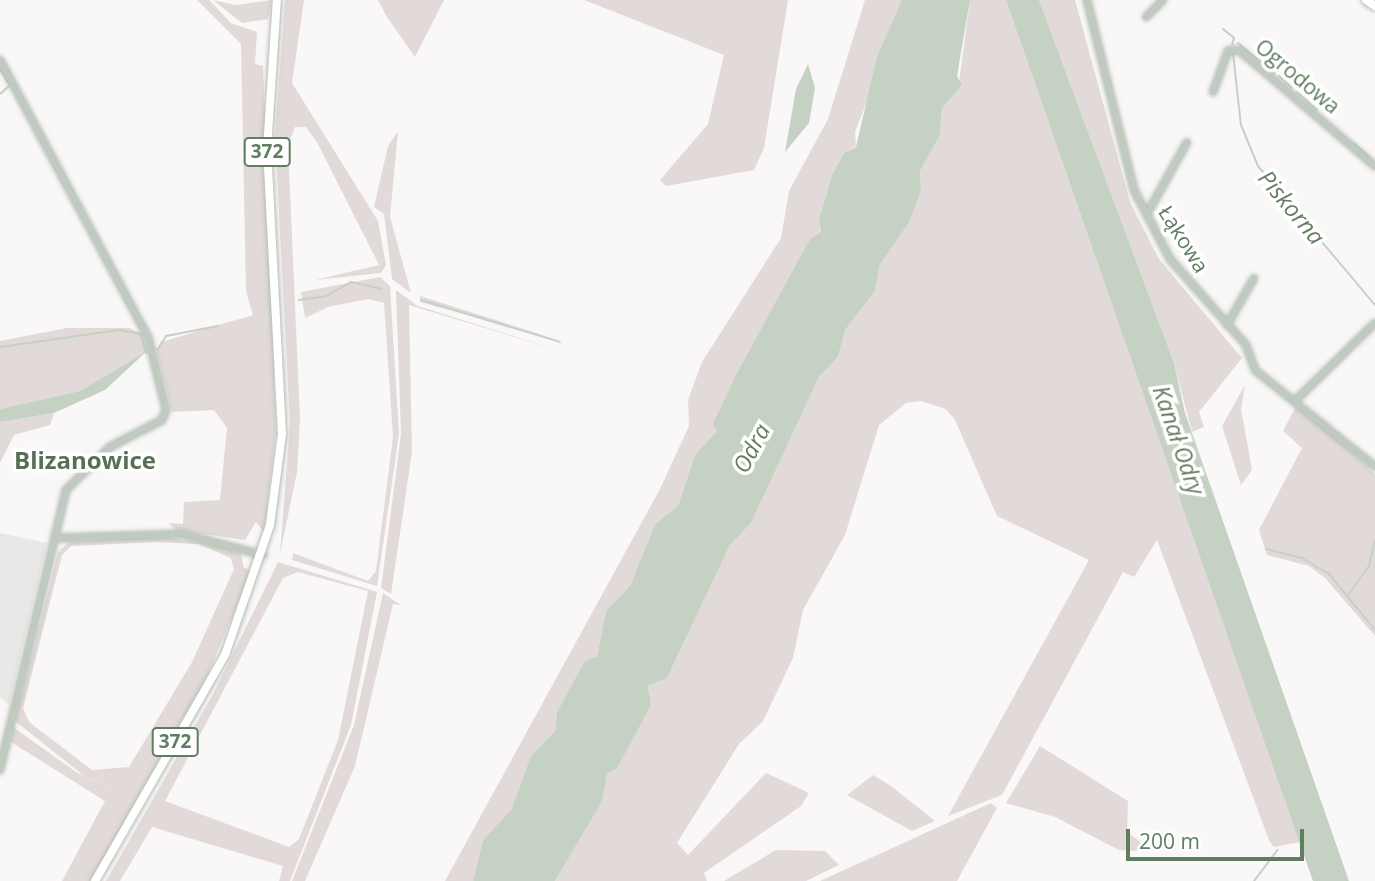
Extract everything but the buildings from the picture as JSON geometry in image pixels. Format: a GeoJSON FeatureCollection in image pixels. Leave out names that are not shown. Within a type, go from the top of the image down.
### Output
{"type":"FeatureCollection","features":[{"type":"Feature","properties":{"kind":"main road","name":"372"},"geometry":{"type":"LineString","coordinates":[[96,881],[225,655],[263,555],[282,434],[267,149],[277,0]]}},
{"type":"Feature","properties":{"kind":"main road"},"geometry":{"type":"LineString","coordinates":[[1366,0],[1375,6]]}},
{"type":"Feature","properties":{"kind":"street","name":"Łąkowa"},"geometry":{"type":"LineString","coordinates":[[1087,0],[1115,124],[1147,214],[1170,259],[1246,345],[1255,370],[1296,400],[1375,467]]}},
{"type":"Feature","properties":{"kind":"street"},"geometry":{"type":"LineString","coordinates":[[1146,17],[1163,0]]}},
{"type":"Feature","properties":{"kind":"street","name":"Ogrodowa"},"geometry":{"type":"LineString","coordinates":[[1213,92],[1228,51],[1239,50],[1375,166]]}},
{"type":"Feature","properties":{"kind":"street"},"geometry":{"type":"LineString","coordinates":[[0,60],[148,337],[166,403],[164,419],[110,447],[69,484],[59,538],[0,771]]}},
{"type":"Feature","properties":{"kind":"street"},"geometry":{"type":"LineString","coordinates":[[1147,214],[1186,142]]}},
{"type":"Feature","properties":{"kind":"street"},"geometry":{"type":"LineString","coordinates":[[1227,326],[1254,278]]}},
{"type":"Feature","properties":{"kind":"street"},"geometry":{"type":"LineString","coordinates":[[1296,400],[1375,323]]}},
{"type":"Feature","properties":{"kind":"street"},"geometry":{"type":"LineString","coordinates":[[59,538],[182,534],[263,555]]}},
{"type":"Feature","properties":{"kind":"shaded area"},"geometry":{"type":"Polygon","coordinates":[[[197,0],[209,0],[231,23],[257,32],[255,64],[263,66],[276,431],[264,532],[256,522],[245,540],[176,530],[169,523],[183,524],[184,502],[220,500],[227,428],[214,410],[172,412],[157,353],[161,342],[253,315],[246,291],[241,44],[197,0]]]}},
{"type":"Feature","properties":{"kind":"shaded area"},"geometry":{"type":"Polygon","coordinates":[[[213,0],[235,5],[272,0],[268,19],[242,23],[213,0]]]}},
{"type":"Feature","properties":{"kind":"shaded area"},"geometry":{"type":"Polygon","coordinates":[[[285,0],[304,0],[292,83],[378,221],[386,265],[381,273],[315,280],[379,265],[318,144],[306,127],[295,127],[288,145],[300,419],[297,472],[280,554],[290,425],[275,136],[285,0]]]}},
{"type":"Feature","properties":{"kind":"shaded area"},"geometry":{"type":"Polygon","coordinates":[[[378,0],[444,0],[415,57],[387,17],[378,0]]]}},
{"type":"Feature","properties":{"kind":"shaded area"},"geometry":{"type":"Polygon","coordinates":[[[584,0],[788,0],[764,148],[754,170],[666,186],[660,180],[708,124],[724,55],[584,0]]]}},
{"type":"Feature","properties":{"kind":"shaded area"},"geometry":{"type":"Polygon","coordinates":[[[865,0],[902,0],[902,11],[855,132],[856,146],[844,153],[832,175],[819,219],[821,233],[810,239],[717,431],[695,455],[678,506],[655,524],[630,586],[606,611],[597,656],[584,662],[557,712],[555,731],[531,756],[513,809],[483,840],[473,881],[445,881],[660,489],[689,426],[688,400],[702,362],[781,238],[789,191],[828,119],[865,0]]]}},
{"type":"Feature","properties":{"kind":"shaded area"},"geometry":{"type":"Polygon","coordinates":[[[970,0],[1006,0],[1300,842],[1274,847],[1269,840],[1157,540],[1134,577],[1123,572],[1002,795],[948,816],[1089,560],[997,516],[955,420],[946,409],[921,401],[906,403],[879,425],[845,535],[803,610],[793,658],[763,721],[739,744],[677,843],[688,855],[766,773],[809,793],[801,806],[704,873],[707,881],[555,881],[601,801],[607,773],[651,705],[648,686],[667,678],[730,545],[751,523],[819,377],[838,357],[845,330],[875,291],[880,264],[921,190],[920,171],[940,135],[942,108],[959,83],[970,0]]]}},
{"type":"Feature","properties":{"kind":"shaded area"},"geometry":{"type":"Polygon","coordinates":[[[1039,0],[1075,0],[1130,202],[1159,259],[1242,358],[1199,412],[1204,427],[1192,432],[1174,363],[1039,0]]]}},
{"type":"Feature","properties":{"kind":"shaded area"},"geometry":{"type":"Polygon","coordinates":[[[398,131],[390,217],[411,293],[392,279],[384,214],[374,207],[388,146],[398,131]]]}},
{"type":"Feature","properties":{"kind":"shaded area"},"geometry":{"type":"Polygon","coordinates":[[[380,277],[390,286],[399,434],[377,586],[292,560],[293,553],[368,581],[376,571],[393,437],[384,303],[368,299],[328,307],[305,318],[301,292],[380,277]]]}},
{"type":"Feature","properties":{"kind":"shaded area"},"geometry":{"type":"Polygon","coordinates":[[[396,290],[418,306],[558,350],[409,305],[412,452],[391,594],[381,588],[401,434],[396,290]]]}},
{"type":"Feature","properties":{"kind":"shaded area"},"geometry":{"type":"Polygon","coordinates":[[[420,296],[562,341],[420,302],[420,296]]]}},
{"type":"Feature","properties":{"kind":"shaded area"},"geometry":{"type":"Polygon","coordinates":[[[67,328],[129,328],[141,333],[147,351],[80,391],[0,409],[0,341],[67,328]]]}},
{"type":"Feature","properties":{"kind":"shaded area"},"geometry":{"type":"Polygon","coordinates":[[[1245,385],[1241,409],[1252,470],[1241,485],[1222,426],[1245,385]]]}},
{"type":"Feature","properties":{"kind":"shaded area"},"geometry":{"type":"Polygon","coordinates":[[[1297,404],[1375,474],[1375,636],[1325,578],[1309,566],[1267,555],[1259,530],[1302,448],[1283,431],[1297,404]]]}},
{"type":"Feature","properties":{"kind":"shaded area"},"geometry":{"type":"Polygon","coordinates":[[[54,413],[50,425],[14,435],[0,463],[0,422],[54,413]]]}},
{"type":"Feature","properties":{"kind":"shaded area"},"geometry":{"type":"Polygon","coordinates":[[[0,533],[47,543],[9,705],[0,697],[0,533]]]}},
{"type":"Feature","properties":{"kind":"shaded area"},"geometry":{"type":"Polygon","coordinates":[[[161,536],[220,546],[241,554],[244,568],[252,570],[200,693],[92,881],[62,881],[105,801],[11,742],[13,727],[76,772],[119,793],[83,775],[15,721],[58,552],[69,542],[161,536]],[[155,542],[71,546],[62,555],[23,708],[29,722],[92,770],[129,767],[192,662],[234,569],[231,558],[198,544],[155,542]]]}},
{"type":"Feature","properties":{"kind":"shaded area"},"geometry":{"type":"Polygon","coordinates":[[[278,562],[377,592],[351,725],[290,881],[279,881],[283,866],[152,827],[120,881],[106,881],[213,694],[278,562]],[[298,572],[283,578],[165,801],[289,847],[299,839],[338,740],[368,591],[298,572]]]}},
{"type":"Feature","properties":{"kind":"shaded area"},"geometry":{"type":"Polygon","coordinates":[[[383,593],[401,605],[393,604],[355,766],[305,881],[292,881],[354,725],[383,593]]]}},
{"type":"Feature","properties":{"kind":"shaded area"},"geometry":{"type":"Polygon","coordinates":[[[1040,746],[1128,801],[1127,832],[1143,844],[1137,851],[1119,850],[1055,817],[1006,803],[1040,746]]]}},
{"type":"Feature","properties":{"kind":"shaded area"},"geometry":{"type":"Polygon","coordinates":[[[873,775],[935,821],[912,831],[847,795],[873,775]]]}},
{"type":"Feature","properties":{"kind":"shaded area"},"geometry":{"type":"Polygon","coordinates":[[[991,803],[997,808],[957,881],[820,881],[991,803]]]}},
{"type":"Feature","properties":{"kind":"shaded area"},"geometry":{"type":"Polygon","coordinates":[[[776,850],[825,851],[839,865],[806,881],[724,881],[776,850]]]}},
{"type":"Feature","properties":{"kind":"water","name":"Odra"},"geometry":{"type":"Polygon","coordinates":[[[902,0],[970,0],[957,76],[962,85],[942,108],[940,135],[920,171],[921,190],[909,222],[880,264],[875,291],[845,330],[838,357],[819,377],[751,523],[730,545],[667,678],[648,686],[651,705],[617,768],[607,773],[602,801],[555,881],[473,881],[483,840],[512,809],[531,756],[555,731],[557,712],[584,662],[597,656],[606,611],[630,586],[655,524],[678,506],[695,455],[717,431],[713,424],[735,377],[810,239],[821,232],[819,219],[832,175],[844,153],[856,147],[877,57],[902,0]]]}},
{"type":"Feature","properties":{"kind":"water","name":"Kanał Odry"},"geometry":{"type":"Polygon","coordinates":[[[1006,0],[1039,0],[1174,363],[1185,413],[1349,881],[1313,881],[1006,0]]]}},
{"type":"Feature","properties":{"kind":"water"},"geometry":{"type":"Polygon","coordinates":[[[808,64],[815,88],[809,123],[785,152],[796,89],[808,64]]]}},
{"type":"Feature","properties":{"kind":"water"},"geometry":{"type":"Polygon","coordinates":[[[147,351],[105,390],[54,413],[0,422],[0,409],[80,391],[147,351]]]}},
{"type":"Feature","properties":{"kind":"waterway","name":"Piskorna"},"geometry":{"type":"LineString","coordinates":[[1223,29],[1234,38],[1232,45]]}},
{"type":"Feature","properties":{"kind":"waterway"},"geometry":{"type":"LineString","coordinates":[[1238,43],[1274,73]]}},
{"type":"Feature","properties":{"kind":"waterway","name":"Piskorna"},"geometry":{"type":"LineString","coordinates":[[1233,53],[1241,125],[1258,166],[1375,305]]}},
{"type":"Feature","properties":{"kind":"waterway"},"geometry":{"type":"LineString","coordinates":[[0,69],[10,85],[0,94]]}},
{"type":"Feature","properties":{"kind":"waterway"},"geometry":{"type":"LineString","coordinates":[[1279,76],[1292,88]]}},
{"type":"Feature","properties":{"kind":"waterway"},"geometry":{"type":"LineString","coordinates":[[1297,92],[1317,110]]}},
{"type":"Feature","properties":{"kind":"waterway"},"geometry":{"type":"LineString","coordinates":[[1355,144],[1369,157]]}},
{"type":"Feature","properties":{"kind":"waterway"},"geometry":{"type":"LineString","coordinates":[[299,300],[326,296],[351,282],[381,289]]}},
{"type":"Feature","properties":{"kind":"waterway"},"geometry":{"type":"LineString","coordinates":[[421,300],[560,342]]}},
{"type":"Feature","properties":{"kind":"waterway"},"geometry":{"type":"LineString","coordinates":[[157,350],[166,336],[218,326]]}},
{"type":"Feature","properties":{"kind":"waterway"},"geometry":{"type":"LineString","coordinates":[[0,347],[119,330],[141,334],[146,353]]}},
{"type":"Feature","properties":{"kind":"waterway"},"geometry":{"type":"LineString","coordinates":[[1348,595],[1369,566],[1375,541]]}},
{"type":"Feature","properties":{"kind":"waterway"},"geometry":{"type":"LineString","coordinates":[[1266,549],[1302,558],[1329,574],[1375,630]]}},
{"type":"Feature","properties":{"kind":"waterway"},"geometry":{"type":"LineString","coordinates":[[1254,881],[1277,850]]}},
{"type":"Feature","properties":{"kind":"district","name":"Blizanowice"},"geometry":{"type":"Point","coordinates":[85,460]}}]}
